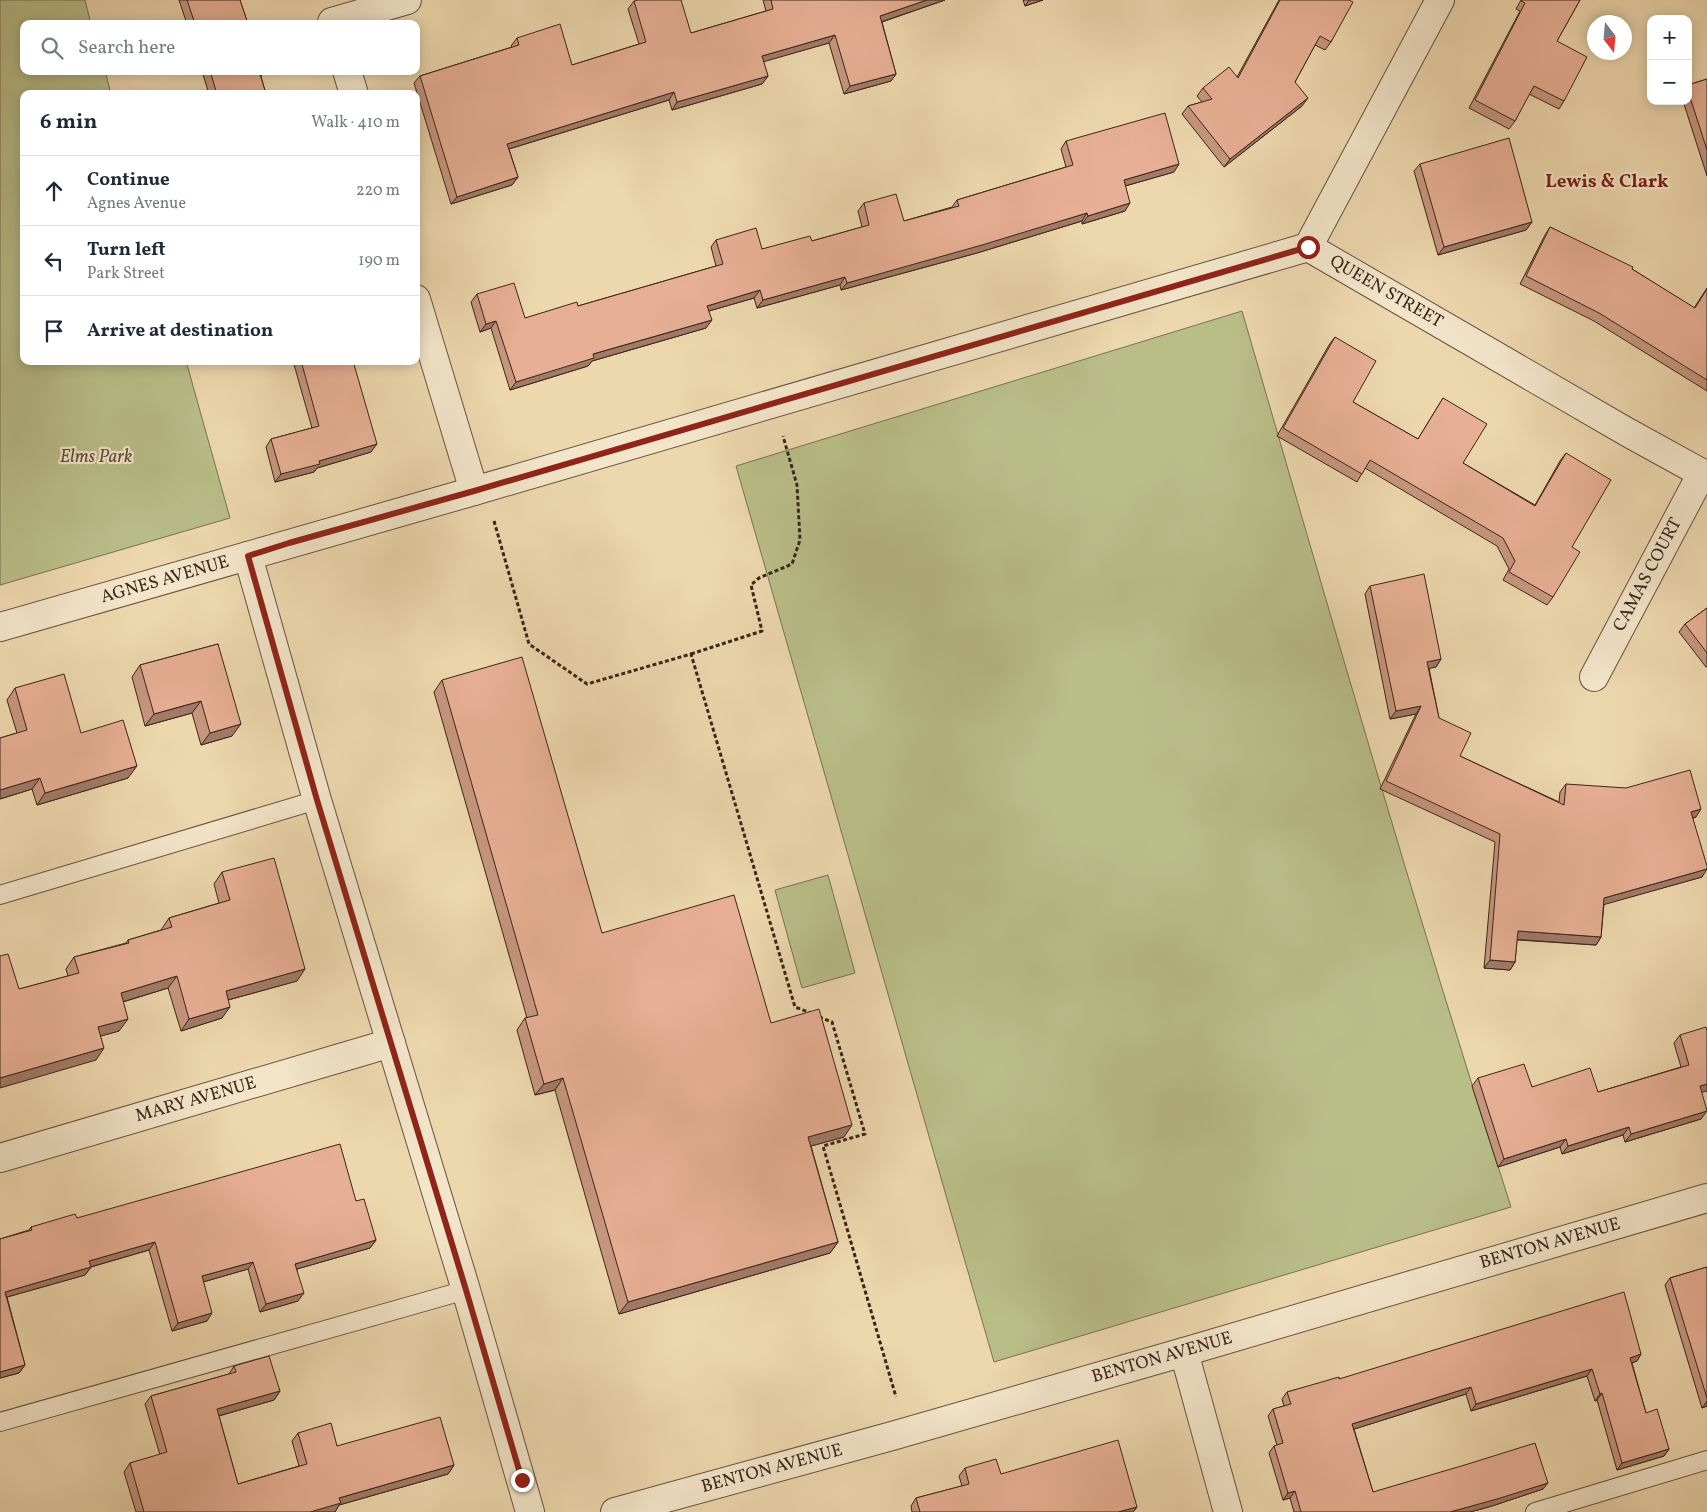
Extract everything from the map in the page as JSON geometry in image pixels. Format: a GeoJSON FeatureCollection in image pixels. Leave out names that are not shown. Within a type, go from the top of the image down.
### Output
{"type":"FeatureCollection","features":[{"type":"Feature","properties":{"kind":"street"},"geometry":{"type":"LineString","coordinates":[[330,15],[407,0]]}},
{"type":"Feature","properties":{"kind":"street"},"geometry":{"type":"LineString","coordinates":[[1308,247],[1440,0]]}},
{"type":"Feature","properties":{"kind":"street"},"geometry":{"type":"LineString","coordinates":[[348,75],[353,90]]}},
{"type":"Feature","properties":{"kind":"street","name":"QUEEN STREET"},"geometry":{"type":"LineString","coordinates":[[1308,247],[1627,432],[1704,474]]}},
{"type":"Feature","properties":{"kind":"street","name":"AGNES AVENUE"},"geometry":{"type":"LineString","coordinates":[[0,627],[474,491],[1308,247]]}},
{"type":"Feature","properties":{"kind":"street"},"geometry":{"type":"LineString","coordinates":[[420,312],[474,491]]}},
{"type":"Feature","properties":{"kind":"street","name":"CAMAS COURT"},"geometry":{"type":"LineString","coordinates":[[1594,677],[1704,474]]}},
{"type":"Feature","properties":{"kind":"street"},"geometry":{"type":"LineString","coordinates":[[248,556],[317,800],[466,1290],[530,1512]]}},
{"type":"Feature","properties":{"kind":"street","name":"MARY AVENUE"},"geometry":{"type":"LineString","coordinates":[[0,1158],[391,1043]]}},
{"type":"Feature","properties":{"kind":"street","name":"BENTON AVENUE"},"geometry":{"type":"LineString","coordinates":[[615,1512],[892,1436],[1707,1198]]}},
{"type":"Feature","properties":{"kind":"street"},"geometry":{"type":"LineString","coordinates":[[1184,1352],[1228,1512]]}},
{"type":"Feature","properties":{"kind":"lane"},"geometry":{"type":"LineString","coordinates":[[0,895],[317,800]]}},
{"type":"Feature","properties":{"kind":"lane"},"geometry":{"type":"LineString","coordinates":[[0,1422],[466,1290]]}},
{"type":"Feature","properties":{"kind":"lane"},"geometry":{"type":"LineString","coordinates":[[1535,1512],[1707,1460]]}},
{"type":"Feature","properties":{"kind":"path"},"geometry":{"type":"LineString","coordinates":[[494,521],[529,644],[587,684],[692,654],[762,632],[751,585],[759,578],[792,564],[800,540],[797,485],[783,436]]}},
{"type":"Feature","properties":{"kind":"path"},"geometry":{"type":"LineString","coordinates":[[692,654],[795,1007],[832,1022],[865,1134],[823,1146],[896,1397]]}},
{"type":"Feature","properties":{"kind":"green space","name":"Elms Park"},"geometry":{"type":"Polygon","coordinates":[[[0,0],[85,0],[90,20],[20,20],[20,75],[106,75],[110,90],[20,90],[20,365],[187,365],[230,518],[0,585],[0,0]]]}},
{"type":"Feature","properties":{"kind":"green space"},"geometry":{"type":"Polygon","coordinates":[[[1242,311],[1407,872],[1511,1207],[994,1362],[736,466],[1242,311]]]}},
{"type":"Feature","properties":{"kind":"green space"},"geometry":{"type":"Polygon","coordinates":[[[828,875],[855,973],[802,988],[775,890],[828,875]]]}},
{"type":"Feature","properties":{"kind":"building"},"geometry":{"type":"Polygon","coordinates":[[[187,0],[240,0],[247,20],[194,20],[187,0]]]}},
{"type":"Feature","properties":{"kind":"building"},"geometry":{"type":"Polygon","coordinates":[[[681,0],[691,33],[773,9],[771,0],[927,0],[880,16],[896,74],[850,86],[835,35],[762,56],[768,76],[677,102],[674,92],[507,144],[518,177],[457,197],[420,76],[519,45],[517,38],[560,24],[572,65],[646,42],[634,1],[681,0]]]}},
{"type":"Feature","properties":{"kind":"building"},"geometry":{"type":"Polygon","coordinates":[[[1280,0],[1349,0],[1353,2],[1331,42],[1320,36],[1295,82],[1308,98],[1230,159],[1188,106],[1212,99],[1203,88],[1229,67],[1238,78],[1280,0]]]}},
{"type":"Feature","properties":{"kind":"building"},"geometry":{"type":"Polygon","coordinates":[[[1580,0],[1557,41],[1587,57],[1564,101],[1534,86],[1515,121],[1475,100],[1525,3],[1521,1],[1580,0]]]}},
{"type":"Feature","properties":{"kind":"building"},"geometry":{"type":"Polygon","coordinates":[[[211,75],[260,75],[265,90],[216,90],[211,75]]]}},
{"type":"Feature","properties":{"kind":"building"},"geometry":{"type":"Polygon","coordinates":[[[1707,79],[1707,150],[1692,103],[1692,84],[1707,79]]]}},
{"type":"Feature","properties":{"kind":"building"},"geometry":{"type":"Polygon","coordinates":[[[1165,113],[1179,164],[1124,180],[1130,203],[1088,216],[1087,213],[847,283],[845,277],[763,300],[760,290],[707,306],[712,320],[593,354],[594,358],[516,382],[496,321],[486,324],[477,294],[514,283],[525,318],[577,302],[578,306],[723,264],[716,240],[756,228],[762,249],[810,236],[812,241],[869,225],[864,203],[896,194],[904,221],[959,206],[957,200],[1073,165],[1066,141],[1165,113]]]}},
{"type":"Feature","properties":{"kind":"building"},"geometry":{"type":"Polygon","coordinates":[[[1509,138],[1532,222],[1444,247],[1420,164],[1509,138]]]}},
{"type":"Feature","properties":{"kind":"building"},"geometry":{"type":"Polygon","coordinates":[[[1550,227],[1633,267],[1632,269],[1695,308],[1707,289],[1707,380],[1599,313],[1526,276],[1550,227]]]}},
{"type":"Feature","properties":{"kind":"building"},"geometry":{"type":"Polygon","coordinates":[[[1335,337],[1376,361],[1353,402],[1418,439],[1443,398],[1487,424],[1463,463],[1535,506],[1566,453],[1611,480],[1572,547],[1580,552],[1553,597],[1509,572],[1515,561],[1503,538],[1370,460],[1362,474],[1283,428],[1335,337]]]}},
{"type":"Feature","properties":{"kind":"building"},"geometry":{"type":"Polygon","coordinates":[[[302,365],[354,365],[377,444],[319,461],[320,464],[281,474],[271,439],[319,426],[302,365]]]}},
{"type":"Feature","properties":{"kind":"building"},"geometry":{"type":"Polygon","coordinates":[[[1424,574],[1441,659],[1427,662],[1439,718],[1471,733],[1460,756],[1564,805],[1566,784],[1626,788],[1690,770],[1701,809],[1691,812],[1707,869],[1604,898],[1601,937],[1518,931],[1515,962],[1490,960],[1500,834],[1386,781],[1421,706],[1396,711],[1370,586],[1424,574]]]}},
{"type":"Feature","properties":{"kind":"building"},"geometry":{"type":"Polygon","coordinates":[[[1707,608],[1707,653],[1685,624],[1707,608]]]}},
{"type":"Feature","properties":{"kind":"building"},"geometry":{"type":"Polygon","coordinates":[[[218,644],[241,724],[210,733],[201,701],[154,714],[140,665],[218,644]]]}},
{"type":"Feature","properties":{"kind":"building"},"geometry":{"type":"Polygon","coordinates":[[[522,657],[602,933],[734,895],[771,1023],[819,1009],[852,1125],[808,1137],[838,1242],[628,1302],[563,1078],[544,1084],[525,1018],[538,1015],[442,680],[522,657]]]}},
{"type":"Feature","properties":{"kind":"building"},"geometry":{"type":"Polygon","coordinates":[[[64,674],[81,733],[123,720],[137,766],[45,793],[40,778],[0,790],[0,738],[27,730],[15,688],[64,674]]]}},
{"type":"Feature","properties":{"kind":"building"},"geometry":{"type":"Polygon","coordinates":[[[274,858],[305,969],[226,991],[230,1007],[189,1019],[177,976],[121,993],[128,1019],[98,1027],[104,1048],[0,1078],[0,956],[8,954],[19,989],[79,973],[74,957],[129,943],[128,940],[172,927],[169,918],[230,900],[222,872],[274,858]]]}},
{"type":"Feature","properties":{"kind":"building"},"geometry":{"type":"Polygon","coordinates":[[[1706,1027],[1707,1084],[1700,1086],[1707,1111],[1631,1134],[1629,1127],[1568,1146],[1566,1139],[1504,1159],[1478,1078],[1524,1064],[1532,1087],[1590,1068],[1598,1092],[1689,1065],[1680,1035],[1706,1027]]]}},
{"type":"Feature","properties":{"kind":"building"},"geometry":{"type":"Polygon","coordinates":[[[340,1144],[356,1201],[364,1199],[376,1240],[295,1264],[304,1293],[266,1304],[253,1262],[202,1276],[212,1313],[178,1323],[155,1242],[89,1261],[91,1267],[5,1292],[25,1365],[0,1372],[0,1239],[32,1230],[31,1227],[75,1214],[77,1218],[340,1144]]]}},
{"type":"Feature","properties":{"kind":"building"},"geometry":{"type":"Polygon","coordinates":[[[1707,1267],[1707,1398],[1670,1278],[1707,1267]]]}},
{"type":"Feature","properties":{"kind":"building"},"geometry":{"type":"Polygon","coordinates":[[[1624,1292],[1641,1354],[1630,1358],[1646,1413],[1657,1409],[1669,1449],[1622,1463],[1602,1393],[1600,1394],[1592,1369],[1476,1404],[1471,1387],[1352,1424],[1373,1492],[1535,1443],[1548,1483],[1450,1512],[1301,1512],[1295,1491],[1288,1493],[1274,1446],[1283,1443],[1273,1409],[1291,1404],[1287,1392],[1339,1377],[1339,1379],[1624,1292]]]}},
{"type":"Feature","properties":{"kind":"building"},"geometry":{"type":"Polygon","coordinates":[[[269,1356],[280,1391],[217,1409],[238,1484],[307,1464],[298,1433],[331,1423],[337,1446],[440,1417],[454,1465],[339,1498],[341,1503],[310,1512],[144,1512],[130,1463],[167,1452],[151,1396],[236,1372],[234,1366],[269,1356]]]}},
{"type":"Feature","properties":{"kind":"building"},"geometry":{"type":"Polygon","coordinates":[[[1118,1440],[1137,1507],[1118,1512],[920,1512],[916,1498],[969,1484],[965,1468],[996,1459],[1001,1474],[1118,1440]]]}},
{"type":"Feature","properties":{"kind":"district","name":"Lewis & Clark"},"geometry":{"type":"Point","coordinates":[1607,182]}},
{"type":"Feature","properties":{"kind":"route"},"geometry":{"type":"LineString","coordinates":[[522,1480],[409,1099],[317,800],[248,556],[1308,247]]}}]}
